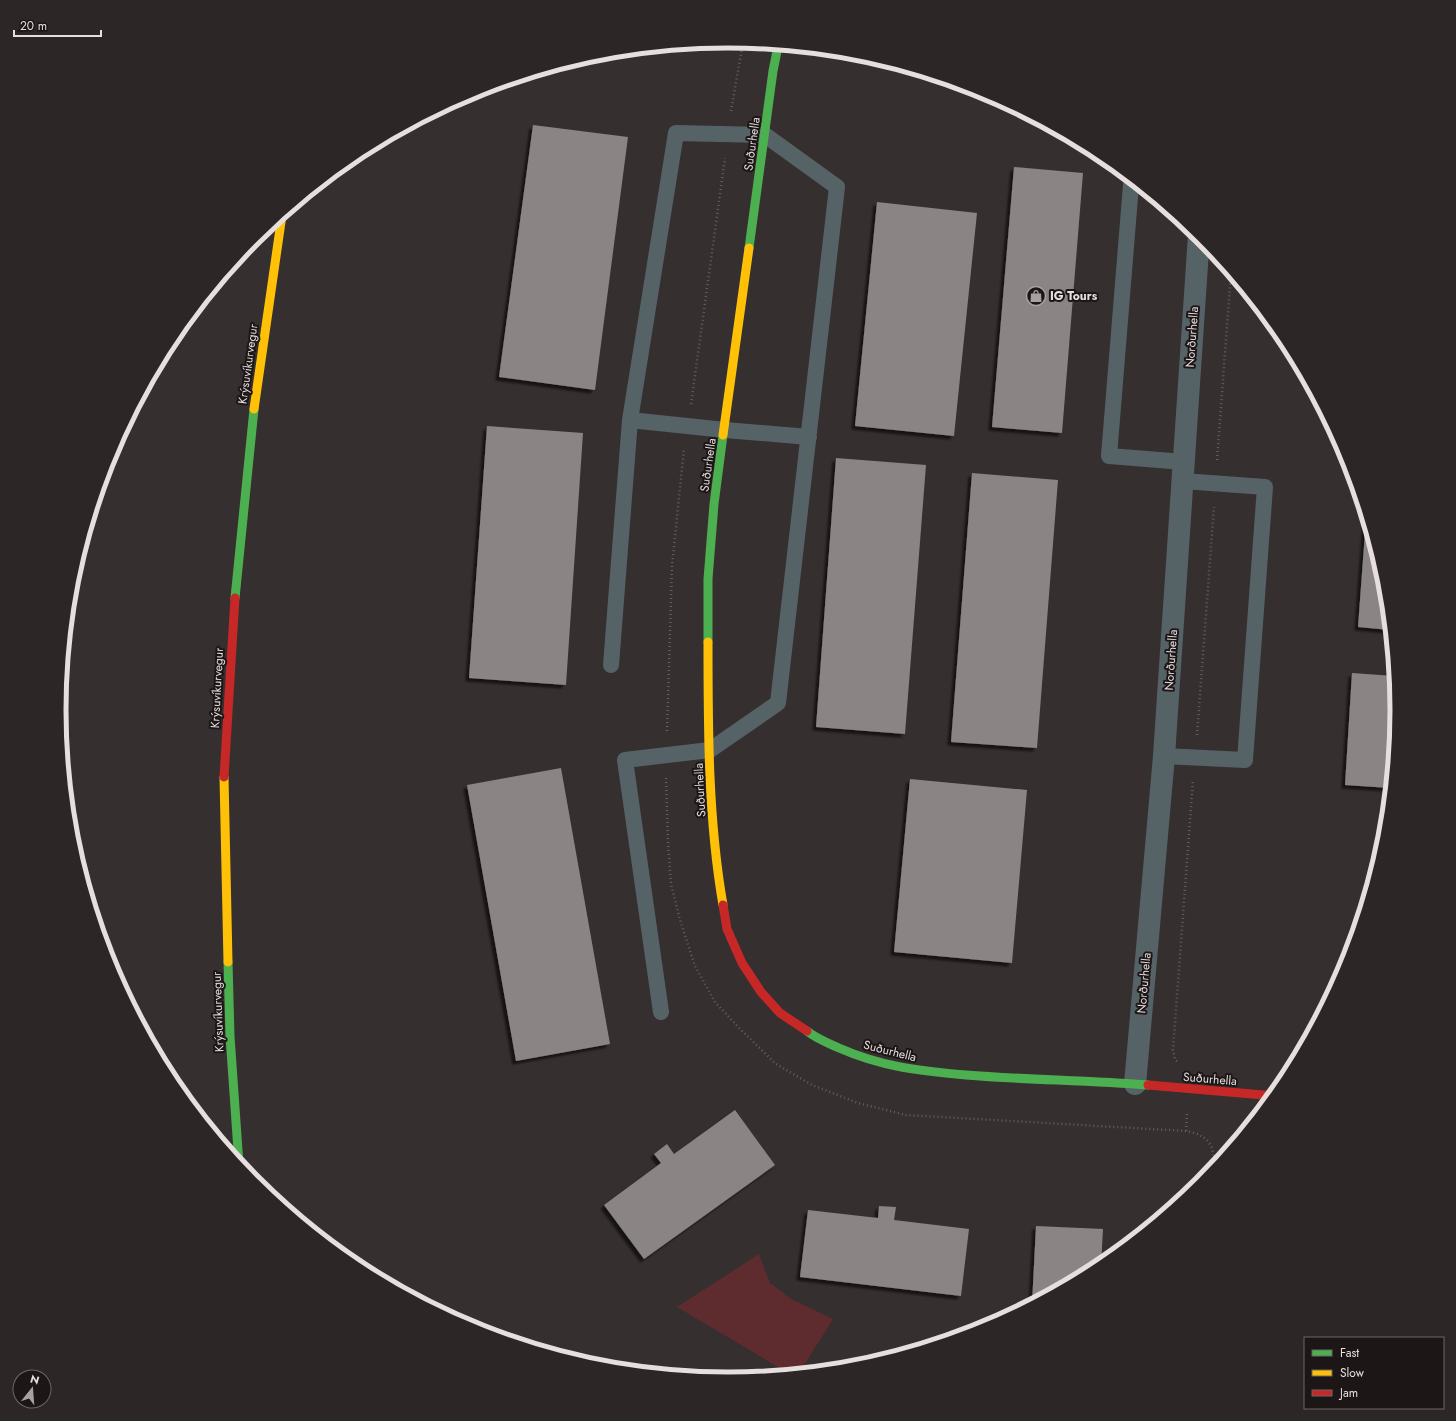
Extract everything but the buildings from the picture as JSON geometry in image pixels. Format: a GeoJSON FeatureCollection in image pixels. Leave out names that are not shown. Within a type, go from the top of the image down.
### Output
{"type":"FeatureCollection","features":[{"type":"Feature","properties":{"kind":"street","name":"Suðurhella"},"geometry":{"type":"LineString","coordinates":[[777,50],[714,504],[708,579],[708,678],[715,841],[720,889],[727,929],[742,963],[761,992],[780,1013],[816,1038],[853,1054],[885,1064],[919,1071],[1011,1079],[1135,1084],[1267,1095]]}},
{"type":"Feature","properties":{"kind":"street","name":"Krýsuvíkurvegur"},"geometry":{"type":"LineString","coordinates":[[238,1156],[230,1036],[224,779],[233,617],[251,426],[281,222]]}},
{"type":"Feature","properties":{"kind":"street","name":"Norðurhella"},"geometry":{"type":"LineString","coordinates":[[1135,1084],[1164,756],[1198,245]]}},
{"type":"Feature","properties":{"kind":"lane"},"geometry":{"type":"LineString","coordinates":[[611,665],[630,420],[676,133],[765,135],[837,188],[778,702],[710,750],[625,760],[661,1012]]}},
{"type":"Feature","properties":{"kind":"lane"},"geometry":{"type":"LineString","coordinates":[[1131,185],[1109,456],[1183,472],[1216,483],[1265,487],[1245,760],[1164,756]]}},
{"type":"Feature","properties":{"kind":"lane"},"geometry":{"type":"LineString","coordinates":[[630,420],[809,437]]}},
{"type":"Feature","properties":{"kind":"path"},"geometry":{"type":"LineString","coordinates":[[1178,1062],[1175,1060],[1173,1050],[1231,279]]}},
{"type":"Feature","properties":{"kind":"path"},"geometry":{"type":"LineString","coordinates":[[1186,1131],[1200,1134],[1211,1145],[1214,1160]]}},
{"type":"Feature","properties":{"kind":"shaded area"},"geometry":{"type":"Polygon","coordinates":[[[759,1254],[770,1283],[791,1299],[833,1319],[802,1368],[784,1370],[677,1307],[759,1254]]]}},
{"type":"Feature","properties":{"kind":"traffic: fast"},"geometry":{"type":"LineString","coordinates":[[749,248],[773,71],[777,50]]}},
{"type":"Feature","properties":{"kind":"traffic: fast"},"geometry":{"type":"LineString","coordinates":[[235,598],[254,409]]}},
{"type":"Feature","properties":{"kind":"traffic: fast"},"geometry":{"type":"LineString","coordinates":[[708,642],[708,579],[714,504],[723,435]]}},
{"type":"Feature","properties":{"kind":"traffic: fast"},"geometry":{"type":"LineString","coordinates":[[228,962],[230,1036],[238,1156]]}},
{"type":"Feature","properties":{"kind":"traffic: fast"},"geometry":{"type":"LineString","coordinates":[[807,1031],[823,1041],[871,1060],[917,1070],[989,1077],[1148,1085]]}},
{"type":"Feature","properties":{"kind":"traffic: slow"},"geometry":{"type":"LineString","coordinates":[[254,409],[281,222]]}},
{"type":"Feature","properties":{"kind":"traffic: slow"},"geometry":{"type":"LineString","coordinates":[[723,435],[749,248]]}},
{"type":"Feature","properties":{"kind":"traffic: slow"},"geometry":{"type":"LineString","coordinates":[[708,642],[710,774],[714,840],[723,905]]}},
{"type":"Feature","properties":{"kind":"traffic: slow"},"geometry":{"type":"LineString","coordinates":[[224,777],[228,962]]}},
{"type":"Feature","properties":{"kind":"traffic: jam"},"geometry":{"type":"LineString","coordinates":[[224,777],[235,598]]}},
{"type":"Feature","properties":{"kind":"traffic: jam"},"geometry":{"type":"LineString","coordinates":[[723,905],[727,929],[742,963],[761,992],[780,1013],[807,1031]]}},
{"type":"Feature","properties":{"kind":"traffic: jam"},"geometry":{"type":"LineString","coordinates":[[1148,1085],[1267,1095]]}},
{"type":"Feature","properties":{"kind":"place","name":"IG Tours"},"geometry":{"type":"Point","coordinates":[1036,296]}}]}
